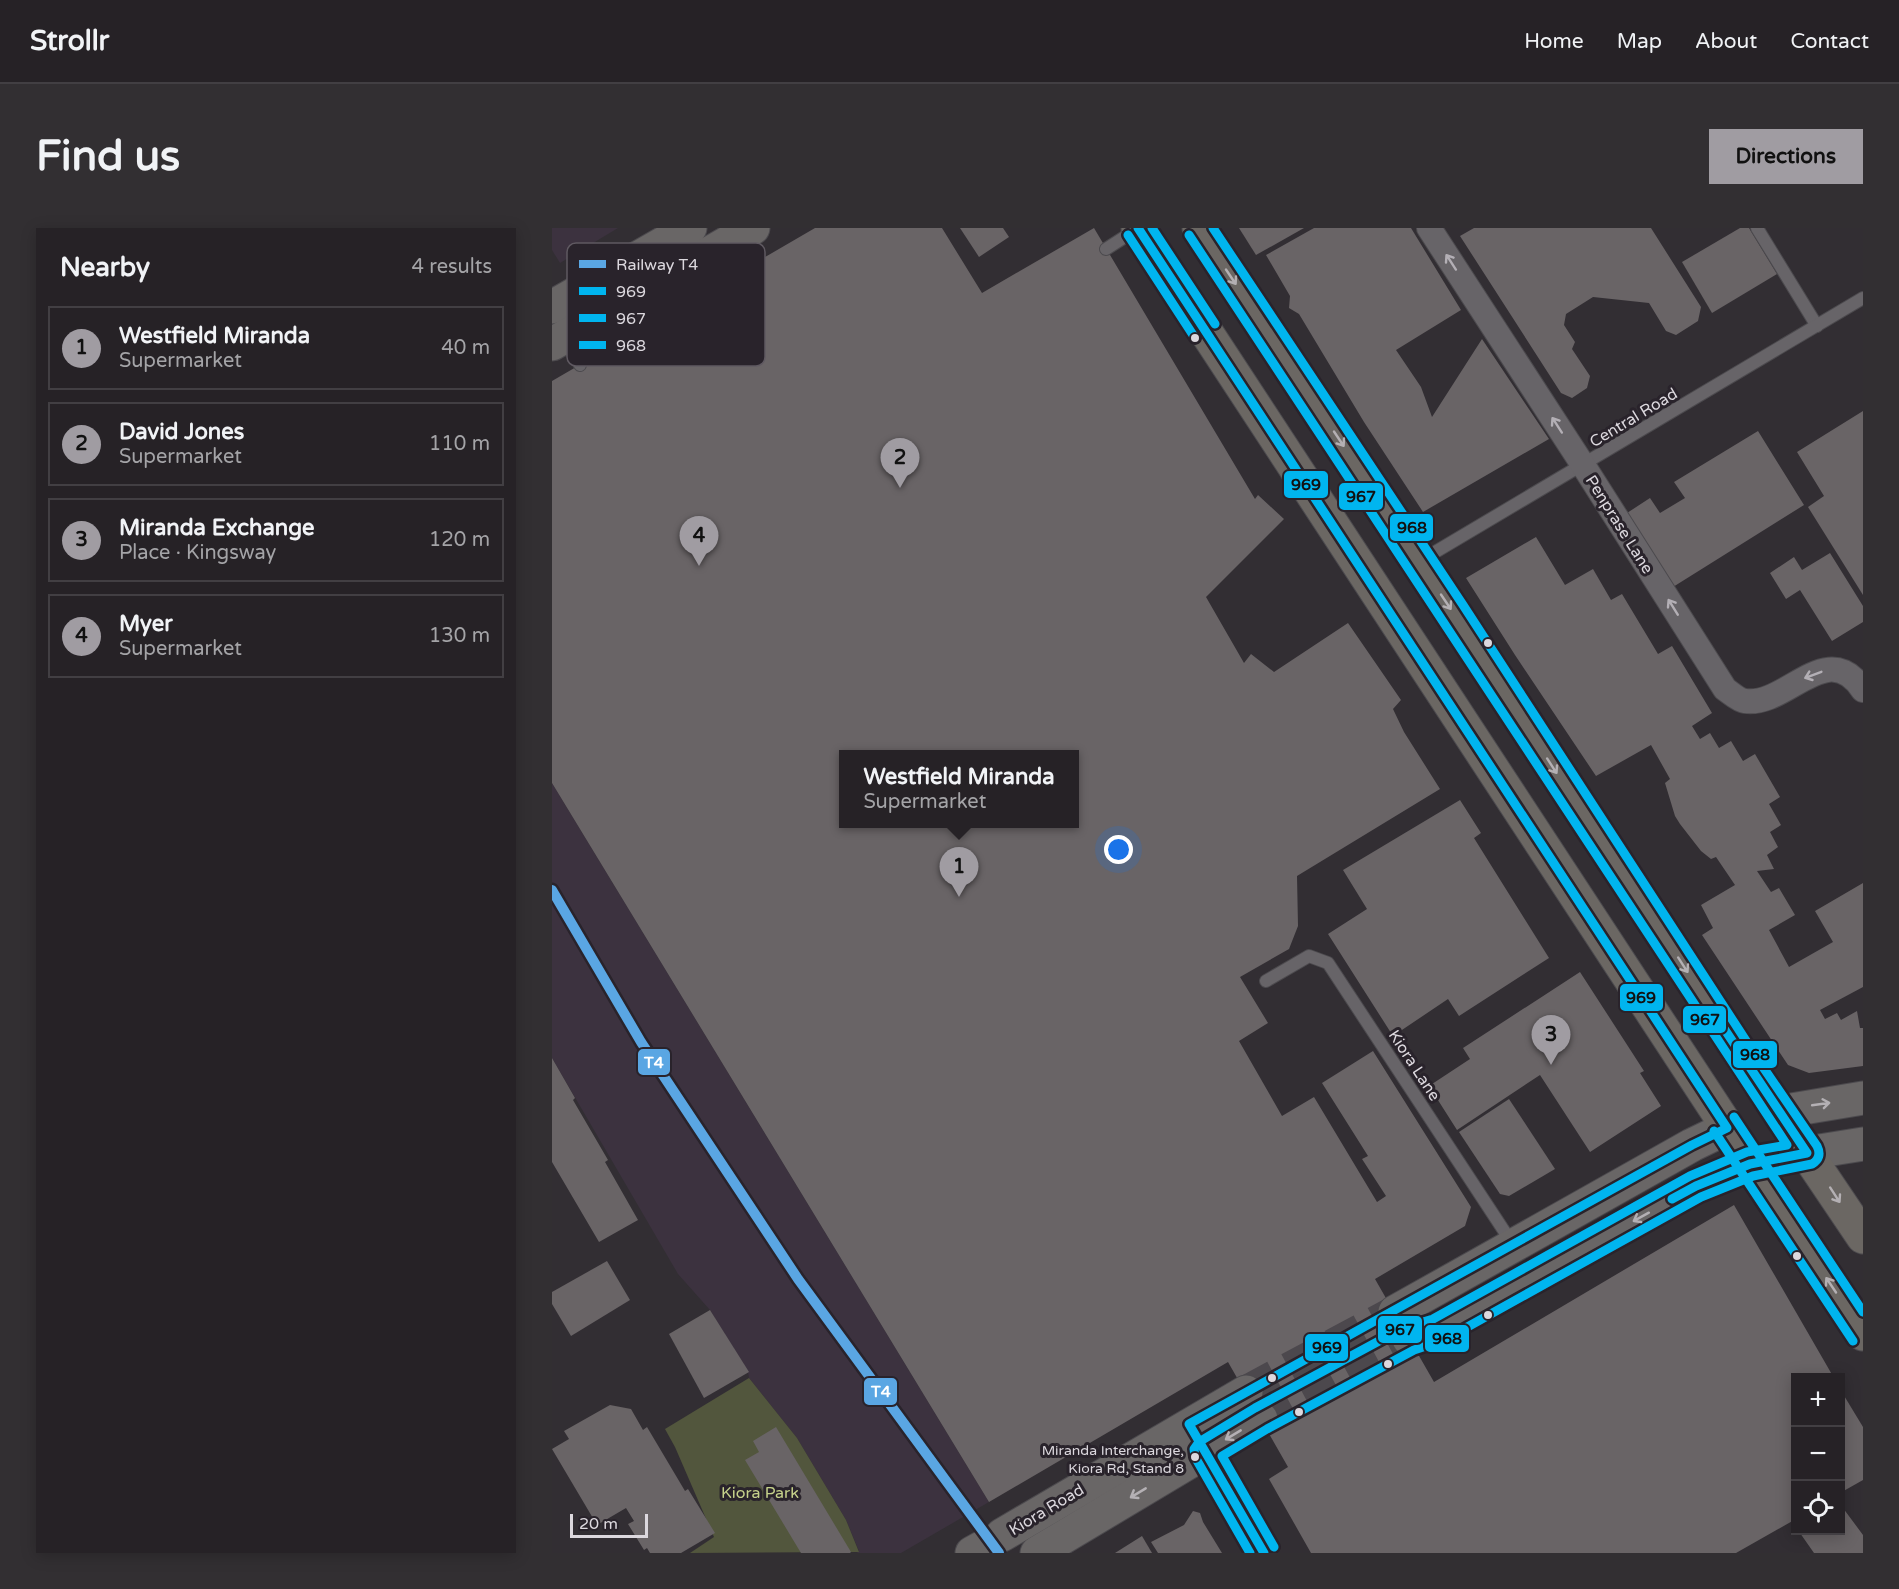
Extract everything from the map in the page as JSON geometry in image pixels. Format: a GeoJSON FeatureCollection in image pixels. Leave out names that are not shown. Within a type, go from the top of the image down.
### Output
{"type":"FeatureCollection","features":[{"type":"Feature","properties":{"kind":"main road"},"geometry":{"type":"LineString","coordinates":[[1138,228],[1863,1334]]}},
{"type":"Feature","properties":{"kind":"main road"},"geometry":{"type":"LineString","coordinates":[[1199,228],[1863,1237]]}},
{"type":"Feature","properties":{"kind":"main road"},"geometry":{"type":"LineString","coordinates":[[1726,1128],[1779,1112]]}},
{"type":"Feature","properties":{"kind":"main road"},"geometry":{"type":"LineString","coordinates":[[1750,1164],[1807,1153]]}},
{"type":"Feature","properties":{"kind":"street"},"geometry":{"type":"LineString","coordinates":[[664,243],[690,228]]}},
{"type":"Feature","properties":{"kind":"street"},"geometry":{"type":"LineString","coordinates":[[730,243],[753,228]]}},
{"type":"Feature","properties":{"kind":"street","name":"Penprase Lane"},"geometry":{"type":"LineString","coordinates":[[1429,228],[1725,689],[1743,701],[1763,701],[1816,671],[1836,670],[1856,680],[1863,690]]}},
{"type":"Feature","properties":{"kind":"street"},"geometry":{"type":"LineString","coordinates":[[552,307],[567,298]]}},
{"type":"Feature","properties":{"kind":"street"},"geometry":{"type":"LineString","coordinates":[[1779,1112],[1863,1098]]}},
{"type":"Feature","properties":{"kind":"street"},"geometry":{"type":"LineString","coordinates":[[1726,1128],[1512,1245],[1402,1325],[1438,1330],[1696,1186],[1750,1164]]}},
{"type":"Feature","properties":{"kind":"street"},"geometry":{"type":"LineString","coordinates":[[1807,1153],[1863,1144]]}},
{"type":"Feature","properties":{"kind":"street","name":"Kiora Road"},"geometry":{"type":"LineString","coordinates":[[985,1545],[1198,1438],[1253,1405]]}},
{"type":"Feature","properties":{"kind":"street"},"geometry":{"type":"LineString","coordinates":[[1198,1438],[1264,1553]]}},
{"type":"Feature","properties":{"kind":"street","name":"Kiora Road"},"geometry":{"type":"LineString","coordinates":[[1037,1553],[1198,1438]]}},
{"type":"Feature","properties":{"kind":"lane"},"geometry":{"type":"LineString","coordinates":[[1106,249],[1138,228]]}},
{"type":"Feature","properties":{"kind":"lane"},"geometry":{"type":"LineString","coordinates":[[1757,228],[1817,326]]}},
{"type":"Feature","properties":{"kind":"lane","name":"Central Road"},"geometry":{"type":"LineString","coordinates":[[1419,562],[1863,298]]}},
{"type":"Feature","properties":{"kind":"lane","name":"Kiora Lane"},"geometry":{"type":"LineString","coordinates":[[1266,981],[1309,956],[1328,963],[1512,1245]]}},
{"type":"Feature","properties":{"kind":"shaded area"},"geometry":{"type":"Polygon","coordinates":[[[552,228],[618,228],[593,243],[567,243],[567,259],[560,263],[552,250],[552,228]]]}},
{"type":"Feature","properties":{"kind":"shaded area"},"geometry":{"type":"Polygon","coordinates":[[[552,783],[989,1502],[901,1553],[857,1553],[859,1551],[846,1520],[797,1438],[749,1378],[748,1372],[710,1310],[678,1274],[552,1058],[552,783]]]}},
{"type":"Feature","properties":{"kind":"green space","name":"Kiora Park"},"geometry":{"type":"Polygon","coordinates":[[[749,1378],[797,1438],[846,1520],[859,1552],[690,1553],[714,1537],[665,1429],[749,1378]]]}},
{"type":"Feature","properties":{"kind":"building"},"geometry":{"type":"Polygon","coordinates":[[[815,228],[942,228],[982,293],[1094,228],[1255,499],[1258,495],[1284,519],[1206,597],[1244,663],[1251,654],[1274,672],[1348,623],[1401,700],[1393,709],[1404,732],[1440,789],[1297,876],[1298,926],[1289,949],[1240,977],[1268,1023],[1239,1041],[1282,1116],[1314,1097],[1377,1202],[1386,1196],[1362,1159],[1368,1156],[1322,1083],[1373,1051],[1471,1207],[1465,1226],[1375,1279],[1434,1382],[1734,1205],[1831,1373],[1791,1373],[1791,1522],[1736,1553],[1311,1553],[1269,1479],[1288,1467],[1228,1362],[989,1502],[552,783],[552,381],[578,366],[765,366],[765,257],[815,228]]]}},
{"type":"Feature","properties":{"kind":"building"},"geometry":{"type":"Polygon","coordinates":[[[960,228],[1003,228],[1009,237],[979,257],[960,228]]]}},
{"type":"Feature","properties":{"kind":"building"},"geometry":{"type":"Polygon","coordinates":[[[1239,228],[1304,228],[1256,255],[1239,228]]]}},
{"type":"Feature","properties":{"kind":"building"},"geometry":{"type":"Polygon","coordinates":[[[1314,228],[1411,228],[1461,310],[1396,350],[1421,387],[1432,417],[1482,339],[1549,439],[1423,512],[1364,422],[1299,314],[1289,308],[1290,296],[1266,255],[1314,228]]]}},
{"type":"Feature","properties":{"kind":"building"},"geometry":{"type":"Polygon","coordinates":[[[1474,228],[1651,228],[1701,307],[1698,321],[1676,335],[1666,331],[1649,303],[1593,297],[1566,314],[1564,325],[1575,342],[1572,349],[1590,376],[1587,388],[1572,398],[1561,393],[1460,236],[1474,228]]]}},
{"type":"Feature","properties":{"kind":"building"},"geometry":{"type":"Polygon","coordinates":[[[1740,228],[1749,228],[1777,274],[1712,313],[1682,262],[1740,228]]]}},
{"type":"Feature","properties":{"kind":"building"},"geometry":{"type":"Polygon","coordinates":[[[1863,411],[1863,595],[1808,507],[1824,496],[1797,452],[1863,411]]]}},
{"type":"Feature","properties":{"kind":"building"},"geometry":{"type":"Polygon","coordinates":[[[1758,431],[1804,505],[1673,587],[1627,513],[1650,498],[1660,513],[1685,498],[1674,482],[1758,431]]]}},
{"type":"Feature","properties":{"kind":"building"},"geometry":{"type":"Polygon","coordinates":[[[1536,537],[1565,585],[1593,569],[1611,600],[1622,594],[1658,654],[1672,646],[1712,713],[1692,726],[1700,739],[1710,733],[1719,748],[1731,741],[1743,761],[1755,754],[1780,797],[1769,804],[1781,825],[1770,832],[1778,847],[1767,855],[1774,869],[1757,871],[1771,892],[1779,888],[1795,915],[1769,930],[1789,967],[1833,942],[1815,911],[1863,883],[1863,987],[1820,1010],[1825,1019],[1837,1013],[1841,1020],[1857,1011],[1860,1028],[1863,1028],[1863,1066],[1809,1073],[1788,1065],[1702,935],[1713,928],[1701,905],[1735,885],[1716,857],[1711,859],[1701,851],[1675,816],[1665,783],[1670,779],[1651,745],[1596,776],[1466,578],[1536,537]]]}},
{"type":"Feature","properties":{"kind":"building"},"geometry":{"type":"Polygon","coordinates":[[[1830,553],[1863,606],[1863,622],[1832,641],[1800,590],[1786,599],[1770,573],[1794,557],[1802,570],[1830,553]]]}},
{"type":"Feature","properties":{"kind":"building"},"geometry":{"type":"Polygon","coordinates":[[[1460,800],[1481,833],[1474,838],[1549,958],[1459,1016],[1448,999],[1393,1036],[1328,934],[1367,909],[1343,870],[1460,800]]]}},
{"type":"Feature","properties":{"kind":"building"},"geometry":{"type":"Polygon","coordinates":[[[1580,972],[1644,1071],[1640,1073],[1661,1106],[1590,1152],[1540,1075],[1457,1130],[1429,1086],[1470,1059],[1463,1048],[1580,972]]]}},
{"type":"Feature","properties":{"kind":"building"},"geometry":{"type":"Polygon","coordinates":[[[552,1058],[575,1098],[573,1100],[608,1160],[605,1162],[638,1220],[599,1242],[552,1162],[552,1058]]]}},
{"type":"Feature","properties":{"kind":"building"},"geometry":{"type":"Polygon","coordinates":[[[1509,1099],[1555,1169],[1509,1196],[1500,1194],[1459,1132],[1509,1099]]]}},
{"type":"Feature","properties":{"kind":"building"},"geometry":{"type":"Polygon","coordinates":[[[607,1261],[630,1300],[571,1336],[552,1304],[552,1292],[607,1261]]]}},
{"type":"Feature","properties":{"kind":"building"},"geometry":{"type":"Polygon","coordinates":[[[710,1310],[749,1372],[704,1398],[669,1334],[710,1310]]]}},
{"type":"Feature","properties":{"kind":"building"},"geometry":{"type":"Polygon","coordinates":[[[1845,1397],[1863,1427],[1863,1480],[1845,1490],[1845,1397]]]}},
{"type":"Feature","properties":{"kind":"building"},"geometry":{"type":"Polygon","coordinates":[[[610,1405],[631,1409],[643,1430],[647,1427],[685,1491],[688,1489],[715,1533],[681,1553],[650,1553],[647,1548],[644,1550],[628,1524],[634,1521],[626,1508],[597,1525],[552,1449],[569,1439],[564,1431],[610,1405]]]}},
{"type":"Feature","properties":{"kind":"building"},"geometry":{"type":"Polygon","coordinates":[[[776,1427],[850,1553],[801,1553],[745,1460],[759,1452],[753,1441],[776,1427]]]}},
{"type":"Feature","properties":{"kind":"building"},"geometry":{"type":"Polygon","coordinates":[[[1193,1511],[1200,1513],[1222,1553],[1158,1553],[1151,1542],[1184,1525],[1193,1511]]]}},
{"type":"Feature","properties":{"kind":"building"},"geometry":{"type":"Polygon","coordinates":[[[1845,1511],[1863,1535],[1863,1553],[1814,1553],[1801,1535],[1845,1535],[1845,1511]]]}},
{"type":"Feature","properties":{"kind":"building"},"geometry":{"type":"Polygon","coordinates":[[[1142,1536],[1152,1553],[1115,1553],[1142,1536]]]}},
{"type":"Feature","properties":{"kind":"tunnel"},"geometry":{"type":"LineString","coordinates":[[1246,1392],[1395,1312]]}},
{"type":"Feature","properties":{"kind":"tunnel"},"geometry":{"type":"LineString","coordinates":[[1261,1419],[1409,1339]]}},
{"type":"Feature","properties":{"kind":"rail line","name":"T4"},"geometry":{"type":"LineString","coordinates":[[552,890],[641,1042],[798,1279],[999,1553]]}},
{"type":"Feature","properties":{"kind":"transit line","name":"969"},"geometry":{"type":"LineString","coordinates":[[1138,228],[1727,1128],[1692,1145],[1189,1424],[1264,1553]]}},
{"type":"Feature","properties":{"kind":"transit line","name":"968"},"geometry":{"type":"LineString","coordinates":[[1152,228],[1215,324]]}},
{"type":"Feature","properties":{"kind":"transit line","name":"968"},"geometry":{"type":"LineString","coordinates":[[1213,228],[1463,605],[1765,1070],[1817,1146],[1819,1154],[1818,1159],[1812,1164],[1753,1176],[1701,1197],[1444,1340],[1414,1350],[1267,1429],[1222,1456],[1274,1547]]}},
{"type":"Feature","properties":{"kind":"transit line","name":"967"},"geometry":{"type":"LineString","coordinates":[[1128,235],[1195,338]]}},
{"type":"Feature","properties":{"kind":"transit line","name":"967"},"geometry":{"type":"LineString","coordinates":[[1189,235],[1787,1145],[1747,1152],[1690,1176],[1433,1319],[1403,1328],[1255,1408],[1199,1442],[1194,1449],[1195,1457],[1250,1553]]}},
{"type":"Feature","properties":{"kind":"transit line","name":"969"},"geometry":{"type":"LineString","coordinates":[[1672,1199],[1696,1186],[1750,1164],[1807,1153],[1719,1021]]}},
{"type":"Feature","properties":{"kind":"transit line","name":"968"},"geometry":{"type":"LineString","coordinates":[[1734,1117],[1863,1312]]}},
{"type":"Feature","properties":{"kind":"transit line","name":"967"},"geometry":{"type":"LineString","coordinates":[[1714,1131],[1853,1341]]}},
{"type":"Feature","properties":{"kind":"place","name":"David Jones"},"geometry":{"type":"Point","coordinates":[900,488]}},
{"type":"Feature","properties":{"kind":"place","name":"Myer"},"geometry":{"type":"Point","coordinates":[699,566]}},
{"type":"Feature","properties":{"kind":"place","name":"Westfield Miranda"},"geometry":{"type":"Point","coordinates":[959,897]}},
{"type":"Feature","properties":{"kind":"place","name":"Miranda Exchange"},"geometry":{"type":"Point","coordinates":[1551,1065]}},
{"type":"Feature","properties":{"kind":"place","name":"Miranda Interchange, Kiora Rd, Stand 8"},"geometry":{"type":"Point","coordinates":[1195,1457]}}]}
